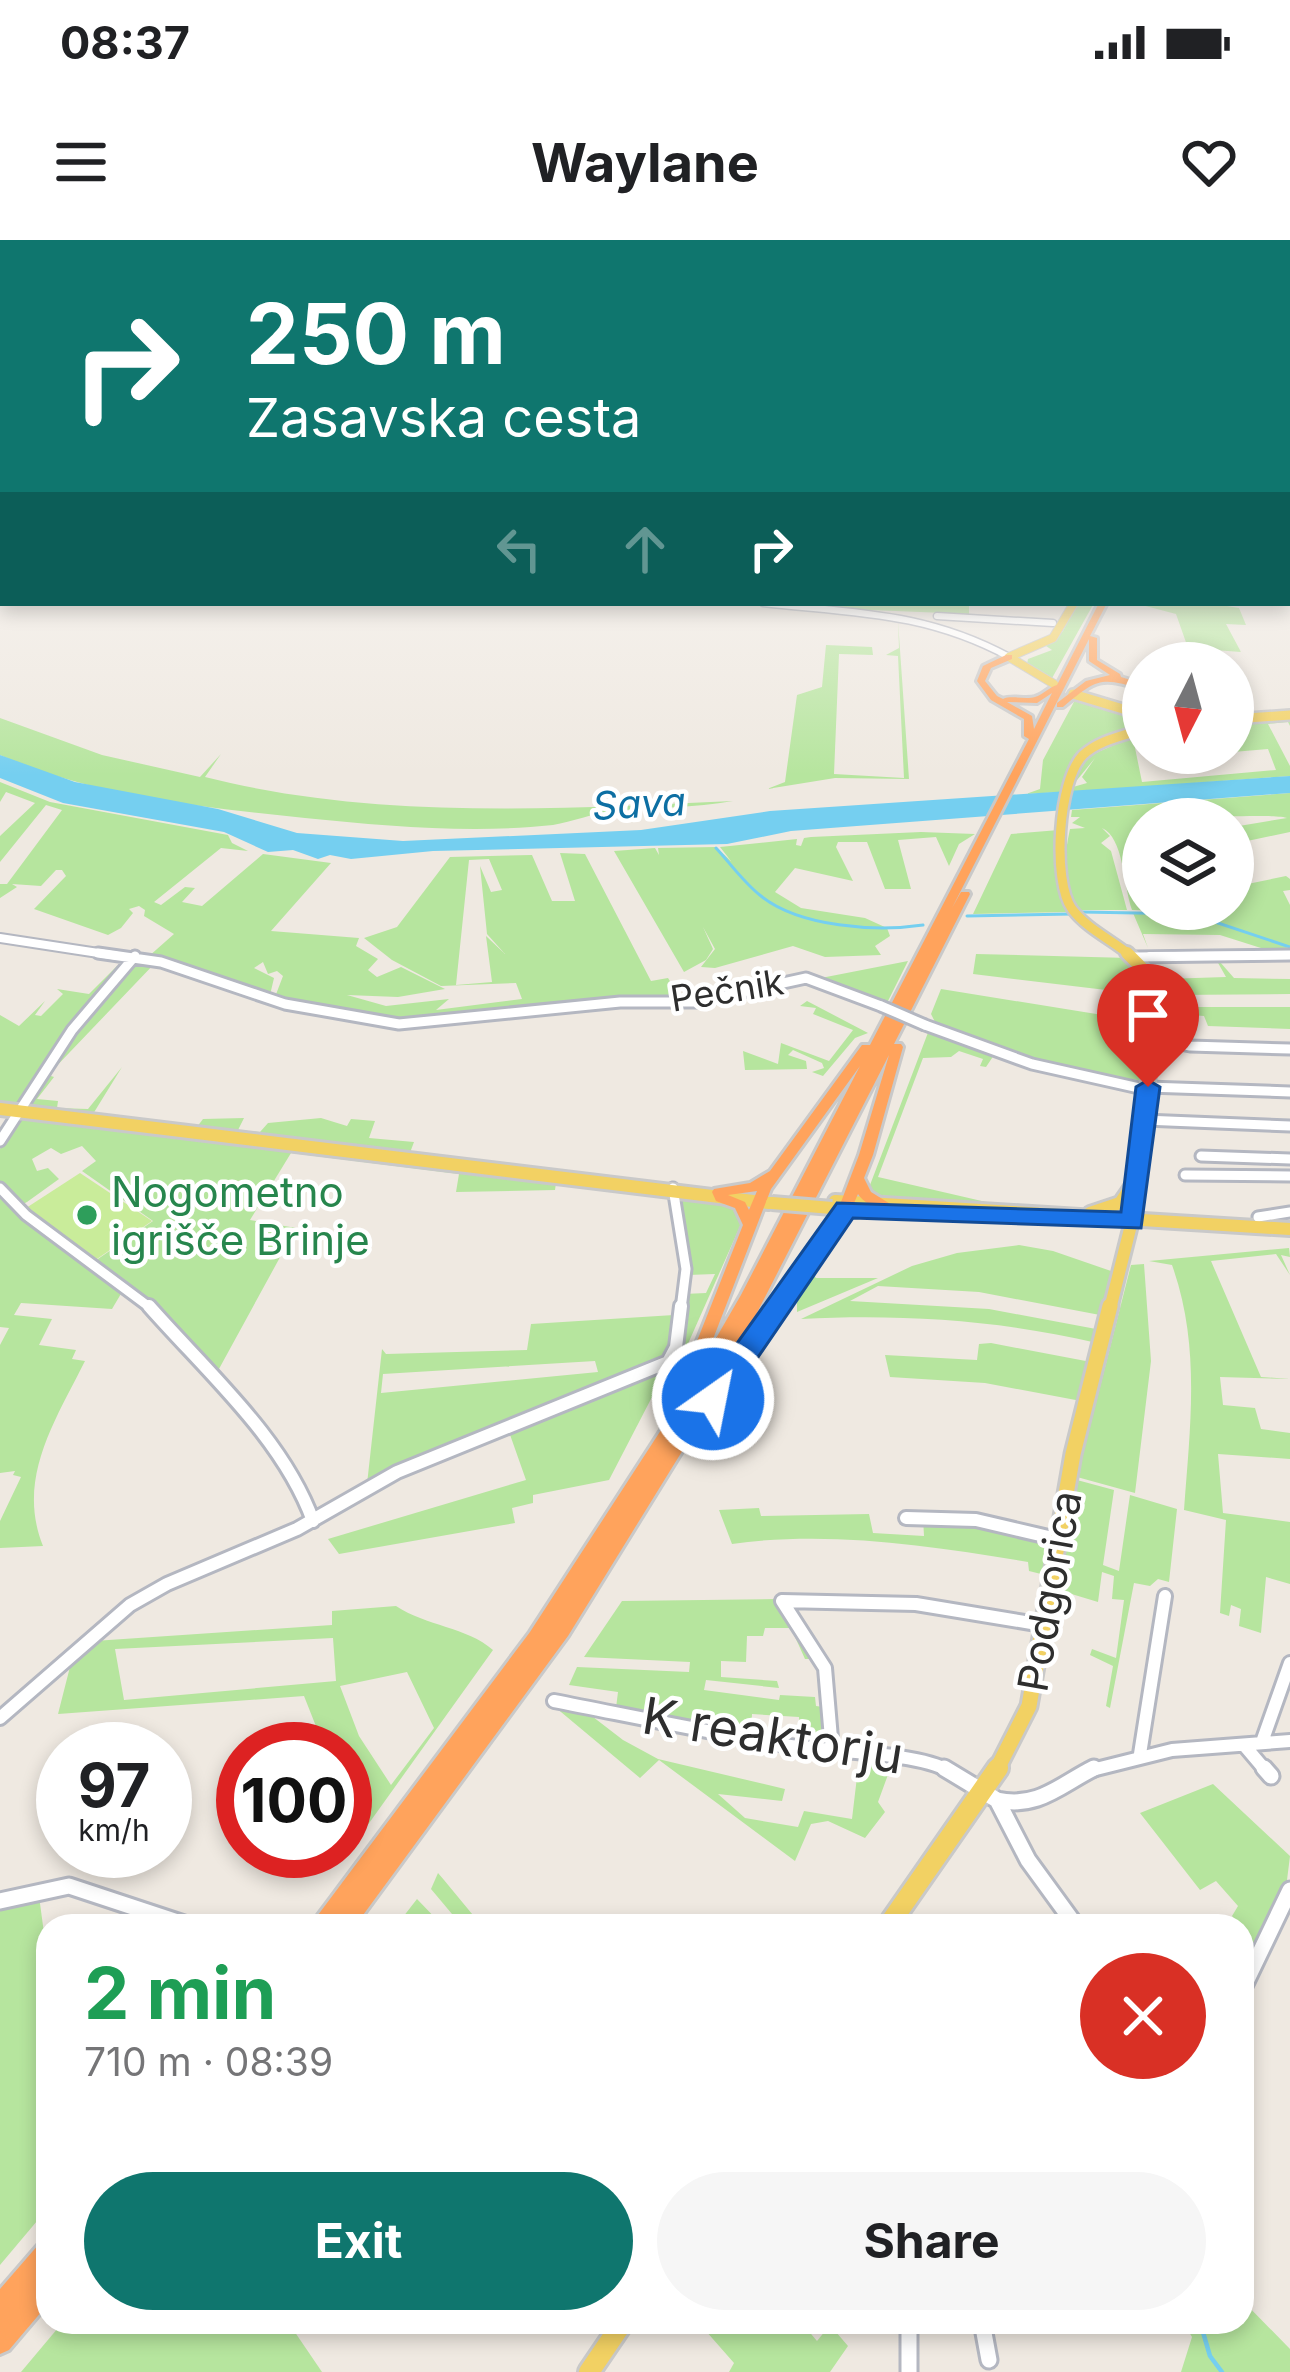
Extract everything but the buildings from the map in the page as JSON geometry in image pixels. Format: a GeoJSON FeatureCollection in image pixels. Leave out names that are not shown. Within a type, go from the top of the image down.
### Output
{"type":"FeatureCollection","features":[{"type":"Feature","properties":{"kind":"highway"},"geometry":{"type":"LineString","coordinates":[[1022,760],[1058,683],[1105,606]]}},
{"type":"Feature","properties":{"kind":"highway"},"geometry":{"type":"LineString","coordinates":[[351,1914],[562,1630],[701,1407],[908,1008],[1106,606]]}},
{"type":"Feature","properties":{"kind":"highway"},"geometry":{"type":"LineString","coordinates":[[1094,638],[1091,657],[1098,668],[1122,678]]}},
{"type":"Feature","properties":{"kind":"highway"},"geometry":{"type":"LineString","coordinates":[[1009,657],[986,675],[987,685],[997,696],[1037,700],[1058,683]]}},
{"type":"Feature","properties":{"kind":"highway"},"geometry":{"type":"LineString","coordinates":[[1009,657],[987,666],[981,679],[994,698],[1031,722],[1012,790]]}},
{"type":"Feature","properties":{"kind":"highway"},"geometry":{"type":"LineString","coordinates":[[1060,704],[1090,680],[1122,681]]}},
{"type":"Feature","properties":{"kind":"highway"},"geometry":{"type":"LineString","coordinates":[[331,1914],[536,1638],[678,1419],[748,1296],[886,1012],[988,838]]}},
{"type":"Feature","properties":{"kind":"highway"},"geometry":{"type":"LineString","coordinates":[[701,1407],[713,1399],[858,1179],[910,1016],[908,1008]]}},
{"type":"Feature","properties":{"kind":"highway"},"geometry":{"type":"LineString","coordinates":[[720,1195],[754,1187],[776,1169],[886,1012]]}},
{"type":"Feature","properties":{"kind":"highway"},"geometry":{"type":"LineString","coordinates":[[678,1419],[681,1398],[709,1339],[749,1222],[767,1199],[776,1169]]}},
{"type":"Feature","properties":{"kind":"highway"},"geometry":{"type":"LineString","coordinates":[[858,1179],[865,1195],[885,1205]]}},
{"type":"Feature","properties":{"kind":"highway"},"geometry":{"type":"LineString","coordinates":[[720,1195],[740,1205],[749,1222]]}},
{"type":"Feature","properties":{"kind":"highway"},"geometry":{"type":"LineString","coordinates":[[0,2308],[36,2267]]}},
{"type":"Feature","properties":{"kind":"highway"},"geometry":{"type":"LineString","coordinates":[[0,2341],[36,2299]]}},
{"type":"Feature","properties":{"kind":"main road"},"geometry":{"type":"LineString","coordinates":[[1009,657],[1053,638],[1072,606]]}},
{"type":"Feature","properties":{"kind":"main road"},"geometry":{"type":"LineString","coordinates":[[1009,657],[1058,683]]}},
{"type":"Feature","properties":{"kind":"main road"},"geometry":{"type":"LineString","coordinates":[[1073,694],[1122,709]]}},
{"type":"Feature","properties":{"kind":"main road"},"geometry":{"type":"LineString","coordinates":[[1254,718],[1290,715]]}},
{"type":"Feature","properties":{"kind":"main road"},"geometry":{"type":"LineString","coordinates":[[1122,735],[1082,756],[1068,782],[1060,885],[1076,913],[1141,956],[1155,988],[1148,1088]]}},
{"type":"Feature","properties":{"kind":"main road","name":"Podgorica"},"geometry":{"type":"LineString","coordinates":[[898,1914],[990,1795],[1024,1720],[1057,1538],[1132,1221],[1148,1088]]}},
{"type":"Feature","properties":{"kind":"main road"},"geometry":{"type":"LineString","coordinates":[[0,1108],[673,1191],[840,1205],[1290,1228]]}},
{"type":"Feature","properties":{"kind":"main road"},"geometry":{"type":"LineString","coordinates":[[1069,1217],[1113,1208],[1137,1181]]}},
{"type":"Feature","properties":{"kind":"main road"},"geometry":{"type":"LineString","coordinates":[[1134,1204],[1149,1218],[1179,1224]]}},
{"type":"Feature","properties":{"kind":"main road"},"geometry":{"type":"LineString","coordinates":[[840,1205],[962,1212]]}},
{"type":"Feature","properties":{"kind":"main road"},"geometry":{"type":"LineString","coordinates":[[1092,1219],[1117,1227],[1128,1241]]}},
{"type":"Feature","properties":{"kind":"main road"},"geometry":{"type":"LineString","coordinates":[[589,2372],[615,2334]]}},
{"type":"Feature","properties":{"kind":"street"},"geometry":{"type":"LineString","coordinates":[[814,606],[1053,622]]}},
{"type":"Feature","properties":{"kind":"street"},"geometry":{"type":"LineString","coordinates":[[971,606],[971,617]]}},
{"type":"Feature","properties":{"kind":"street"},"geometry":{"type":"LineString","coordinates":[[902,615],[957,628],[1009,657]]}},
{"type":"Feature","properties":{"kind":"street","name":"Pečnik"},"geometry":{"type":"LineString","coordinates":[[0,938],[80,953],[134,956],[303,1009],[399,1024],[639,1001],[698,1002],[806,978],[1032,1064],[1148,1088],[1290,1092]]}},
{"type":"Feature","properties":{"kind":"street"},"geometry":{"type":"LineString","coordinates":[[1141,956],[1290,955]]}},
{"type":"Feature","properties":{"kind":"street"},"geometry":{"type":"LineString","coordinates":[[0,1141],[72,1030],[134,956]]}},
{"type":"Feature","properties":{"kind":"street"},"geometry":{"type":"LineString","coordinates":[[1154,1039],[1196,1046],[1290,1049]]}},
{"type":"Feature","properties":{"kind":"street"},"geometry":{"type":"LineString","coordinates":[[1144,1120],[1290,1126]]}},
{"type":"Feature","properties":{"kind":"street"},"geometry":{"type":"LineString","coordinates":[[1201,1156],[1290,1160]]}},
{"type":"Feature","properties":{"kind":"street"},"geometry":{"type":"LineString","coordinates":[[1185,1174],[1290,1176]]}},
{"type":"Feature","properties":{"kind":"street"},"geometry":{"type":"LineString","coordinates":[[0,1188],[26,1215],[149,1306],[270,1444],[302,1491],[313,1520]]}},
{"type":"Feature","properties":{"kind":"street"},"geometry":{"type":"LineString","coordinates":[[0,1718],[130,1605],[313,1520],[397,1472],[668,1362],[676,1347],[686,1269],[673,1191]]}},
{"type":"Feature","properties":{"kind":"street"},"geometry":{"type":"LineString","coordinates":[[1258,1217],[1290,1212]]}},
{"type":"Feature","properties":{"kind":"street"},"geometry":{"type":"LineString","coordinates":[[906,1518],[976,1520],[1057,1538]]}},
{"type":"Feature","properties":{"kind":"street"},"geometry":{"type":"LineString","coordinates":[[1140,1754],[1165,1596]]}},
{"type":"Feature","properties":{"kind":"street"},"geometry":{"type":"LineString","coordinates":[[832,1750],[824,1726],[830,1702],[824,1664],[782,1600],[916,1604],[1043,1625]]}},
{"type":"Feature","properties":{"kind":"street"},"geometry":{"type":"LineString","coordinates":[[1262,1742],[1290,1663]]}},
{"type":"Feature","properties":{"kind":"street","name":"K reaktorju"},"geometry":{"type":"LineString","coordinates":[[554,1701],[832,1750],[930,1759],[990,1795]]}},
{"type":"Feature","properties":{"kind":"street"},"geometry":{"type":"LineString","coordinates":[[990,1795],[1021,1806],[1034,1804],[1091,1768],[1140,1754],[1290,1741]]}},
{"type":"Feature","properties":{"kind":"street"},"geometry":{"type":"LineString","coordinates":[[1244,1745],[1270,1776]]}},
{"type":"Feature","properties":{"kind":"street"},"geometry":{"type":"LineString","coordinates":[[990,1795],[1067,1914]]}},
{"type":"Feature","properties":{"kind":"street"},"geometry":{"type":"LineString","coordinates":[[0,1901],[70,1886],[154,1914]]}},
{"type":"Feature","properties":{"kind":"street"},"geometry":{"type":"LineString","coordinates":[[1254,1965],[1290,1890]]}},
{"type":"Feature","properties":{"kind":"street"},"geometry":{"type":"LineString","coordinates":[[909,2334],[909,2372]]}},
{"type":"Feature","properties":{"kind":"street"},"geometry":{"type":"LineString","coordinates":[[984,2334],[989,2360]]}},
{"type":"Feature","properties":{"kind":"green space"},"geometry":{"type":"Polygon","coordinates":[[[816,606],[969,606],[969,614],[816,606]]]}},
{"type":"Feature","properties":{"kind":"green space"},"geometry":{"type":"Polygon","coordinates":[[[1076,606],[1092,606],[1051,680],[1027,664],[1028,659],[1052,650],[1046,646],[1063,631],[1076,606]]]}},
{"type":"Feature","properties":{"kind":"green space"},"geometry":{"type":"Polygon","coordinates":[[[1146,606],[1239,608],[1246,625],[1226,624],[1236,642],[1186,642],[1176,614],[1146,606]]]}},
{"type":"Feature","properties":{"kind":"green space"},"geometry":{"type":"Polygon","coordinates":[[[898,621],[909,779],[835,778],[767,789],[785,782],[797,695],[822,687],[826,645],[872,647],[873,655],[839,654],[834,774],[904,778],[898,656],[886,655],[899,648],[898,621]]]}},
{"type":"Feature","properties":{"kind":"green space"},"geometry":{"type":"Polygon","coordinates":[[[1075,700],[1122,712],[1122,735],[1081,757],[1072,766],[1062,792],[1026,794],[1040,789],[1043,760],[1075,700]]]}},
{"type":"Feature","properties":{"kind":"green space"},"geometry":{"type":"Polygon","coordinates":[[[1290,716],[1290,726],[1288,722],[1268,724],[1290,766],[1290,776],[1073,792],[1073,787],[1087,783],[1082,777],[1095,758],[1073,785],[1087,757],[1122,741],[1122,774],[1140,774],[1142,782],[1276,770],[1268,749],[1254,750],[1254,719],[1290,716]]]}},
{"type":"Feature","properties":{"kind":"green space"},"geometry":{"type":"Polygon","coordinates":[[[0,718],[102,755],[200,777],[221,754],[205,777],[334,800],[467,808],[733,801],[614,811],[553,825],[491,829],[266,814],[150,798],[36,769],[0,755],[0,718]]]}},
{"type":"Feature","properties":{"kind":"green space"},"geometry":{"type":"Polygon","coordinates":[[[0,782],[50,802],[228,835],[232,843],[248,851],[221,848],[154,902],[161,905],[185,887],[195,888],[182,902],[202,906],[263,854],[331,863],[271,931],[359,938],[356,946],[378,959],[368,970],[377,977],[401,967],[445,989],[398,997],[347,995],[386,1006],[449,999],[436,1010],[522,999],[516,983],[441,986],[392,960],[364,938],[397,927],[450,857],[532,855],[552,901],[575,901],[560,853],[585,854],[651,981],[668,978],[683,1002],[618,1003],[403,1022],[275,997],[283,976],[277,971],[268,974],[263,962],[254,968],[274,978],[270,995],[187,968],[189,964],[184,967],[148,957],[174,934],[144,916],[139,906],[129,909],[133,913],[121,928],[108,935],[34,909],[66,876],[62,870],[56,870],[41,886],[12,884],[17,887],[0,898],[0,884],[7,884],[62,810],[46,805],[0,862],[0,836],[35,803],[6,792],[0,802],[0,782]],[[489,859],[469,860],[456,985],[492,982],[486,936],[505,954],[487,934],[480,866],[491,892],[502,890],[489,859]]]}},
{"type":"Feature","properties":{"kind":"green space"},"geometry":{"type":"Polygon","coordinates":[[[1290,793],[1290,832],[1254,840],[1254,824],[1287,818],[1254,816],[1254,798],[1226,798],[1290,793]]]}},
{"type":"Feature","properties":{"kind":"green space"},"geometry":{"type":"Polygon","coordinates":[[[1122,806],[1122,865],[1115,841],[1109,833],[1102,828],[1110,836],[1101,843],[1111,851],[1122,910],[1078,910],[1072,901],[1065,871],[1068,840],[1070,829],[1085,828],[1072,823],[1080,817],[1071,817],[1072,810],[1122,806]]]}},
{"type":"Feature","properties":{"kind":"green space"},"geometry":{"type":"Polygon","coordinates":[[[1059,830],[1056,883],[1071,912],[973,914],[1011,834],[1059,830]]]}},
{"type":"Feature","properties":{"kind":"green space"},"geometry":{"type":"Polygon","coordinates":[[[975,834],[959,844],[949,866],[936,837],[898,840],[911,889],[885,889],[867,842],[838,842],[836,847],[853,881],[795,868],[775,892],[801,908],[865,918],[887,928],[890,936],[875,946],[881,955],[825,957],[793,946],[715,968],[701,967],[715,949],[703,927],[713,949],[706,960],[684,972],[614,851],[655,848],[659,855],[658,848],[716,847],[731,861],[720,847],[797,839],[796,845],[801,846],[804,838],[811,837],[975,834]]]}},
{"type":"Feature","properties":{"kind":"green space"},"geometry":{"type":"Polygon","coordinates":[[[1290,879],[1290,890],[1283,891],[1290,905],[1290,946],[1277,953],[1220,935],[1143,934],[1148,948],[1140,930],[1254,930],[1254,883],[1290,879]]]}},
{"type":"Feature","properties":{"kind":"green space"},"geometry":{"type":"Polygon","coordinates":[[[976,954],[1129,958],[1145,974],[1148,995],[973,974],[976,954]]]}},
{"type":"Feature","properties":{"kind":"green space"},"geometry":{"type":"Polygon","coordinates":[[[1213,954],[1234,978],[1290,979],[1290,994],[1171,995],[1171,1007],[1290,1007],[1290,1029],[1208,1026],[1204,1016],[1162,1013],[1157,983],[1167,985],[1150,956],[1164,979],[1226,977],[1213,954]]]}},
{"type":"Feature","properties":{"kind":"green space"},"geometry":{"type":"Polygon","coordinates":[[[908,961],[886,1005],[821,978],[908,961]]]}},
{"type":"Feature","properties":{"kind":"green space"},"geometry":{"type":"Polygon","coordinates":[[[156,962],[48,1075],[54,1077],[37,1099],[58,1101],[57,1108],[88,1109],[122,1067],[93,1114],[197,1127],[203,1119],[244,1118],[238,1130],[260,1132],[268,1123],[321,1118],[347,1126],[351,1119],[375,1121],[369,1138],[414,1142],[408,1158],[26,1106],[75,1030],[131,963],[156,962]]]}},
{"type":"Feature","properties":{"kind":"green space"},"geometry":{"type":"Polygon","coordinates":[[[117,966],[123,967],[28,1093],[16,1104],[0,1103],[0,1015],[19,1026],[45,1001],[35,1015],[41,1016],[63,994],[57,989],[89,994],[117,966]]]}},
{"type":"Feature","properties":{"kind":"green space"},"geometry":{"type":"Polygon","coordinates":[[[941,989],[1152,1023],[1144,1081],[1050,1067],[938,1028],[931,1014],[941,989]]]}},
{"type":"Feature","properties":{"kind":"green space"},"geometry":{"type":"Polygon","coordinates":[[[807,1001],[868,1033],[855,1038],[823,1076],[812,1072],[824,1068],[822,1063],[793,1050],[788,1055],[806,1061],[807,1069],[745,1070],[743,1051],[778,1064],[781,1043],[829,1061],[853,1030],[813,1014],[816,1008],[800,1006],[807,1001]]]}},
{"type":"Feature","properties":{"kind":"green space"},"geometry":{"type":"Polygon","coordinates":[[[929,1030],[994,1055],[986,1067],[980,1066],[983,1059],[959,1051],[951,1057],[923,1058],[878,1177],[1012,1208],[882,1200],[872,1194],[870,1185],[929,1030]]]}},
{"type":"Feature","properties":{"kind":"green space"},"geometry":{"type":"Polygon","coordinates":[[[22,1119],[556,1183],[555,1190],[456,1192],[459,1174],[291,1153],[250,1220],[296,1228],[214,1378],[145,1299],[95,1261],[153,1221],[82,1171],[96,1161],[82,1146],[61,1154],[51,1148],[32,1159],[37,1171],[48,1168],[59,1179],[21,1205],[0,1185],[0,1149],[22,1119]]]}},
{"type":"Feature","properties":{"kind":"green space","name":"Nogometno igrišče Brinje"},"geometry":{"type":"Polygon","coordinates":[[[80,1173],[152,1221],[94,1261],[23,1210],[80,1173]]]}},
{"type":"Feature","properties":{"kind":"green space"},"geometry":{"type":"Polygon","coordinates":[[[0,1191],[125,1287],[112,1309],[21,1303],[14,1315],[52,1319],[39,1345],[76,1350],[72,1359],[85,1361],[51,1428],[37,1474],[36,1521],[43,1546],[0,1548],[0,1521],[21,1477],[13,1475],[15,1471],[0,1473],[0,1345],[9,1328],[0,1327],[0,1191]]]}},
{"type":"Feature","properties":{"kind":"green space"},"geometry":{"type":"Polygon","coordinates":[[[678,1198],[723,1203],[739,1212],[742,1222],[671,1382],[666,1384],[680,1345],[684,1294],[706,1293],[715,1274],[688,1275],[678,1198]]]}},
{"type":"Feature","properties":{"kind":"green space"},"geometry":{"type":"Polygon","coordinates":[[[1019,1245],[1111,1271],[1112,1286],[1097,1343],[950,1320],[801,1319],[912,1266],[957,1253],[1019,1245]],[[878,1286],[850,1301],[989,1309],[1096,1329],[1100,1315],[979,1292],[878,1286]]]}},
{"type":"Feature","properties":{"kind":"green space"},"geometry":{"type":"Polygon","coordinates":[[[1289,1248],[1290,1257],[1281,1255],[1290,1275],[1276,1254],[1211,1261],[1261,1377],[1290,1379],[1220,1377],[1223,1405],[1255,1408],[1261,1429],[1290,1433],[1290,1459],[1218,1454],[1223,1513],[1290,1522],[1290,1584],[1266,1577],[1261,1633],[1239,1626],[1241,1609],[1231,1605],[1229,1616],[1220,1613],[1226,1520],[1184,1510],[1191,1386],[1187,1326],[1172,1265],[1149,1261],[1289,1248]]]}},
{"type":"Feature","properties":{"kind":"green space"},"geometry":{"type":"Polygon","coordinates":[[[1144,1264],[1151,1361],[1135,1493],[1077,1477],[1131,1265],[1144,1264]]]}},
{"type":"Feature","properties":{"kind":"green space"},"geometry":{"type":"Polygon","coordinates":[[[814,1276],[878,1278],[797,1312],[797,1302],[814,1276]]]}},
{"type":"Feature","properties":{"kind":"green space"},"geometry":{"type":"Polygon","coordinates":[[[674,1315],[670,1353],[659,1363],[367,1484],[382,1349],[386,1354],[527,1350],[531,1324],[674,1315]],[[595,1361],[383,1374],[381,1393],[598,1372],[595,1361]]]}},
{"type":"Feature","properties":{"kind":"green space"},"geometry":{"type":"Polygon","coordinates":[[[979,1344],[1091,1362],[1081,1401],[985,1383],[890,1377],[885,1355],[977,1360],[979,1344]]]}},
{"type":"Feature","properties":{"kind":"green space"},"geometry":{"type":"Polygon","coordinates":[[[666,1370],[609,1480],[533,1495],[533,1503],[512,1508],[515,1523],[339,1554],[328,1539],[526,1480],[508,1429],[666,1370]]]}},
{"type":"Feature","properties":{"kind":"green space"},"geometry":{"type":"Polygon","coordinates":[[[1077,1480],[1114,1490],[1103,1565],[1119,1571],[1130,1495],[1177,1509],[1169,1582],[1134,1583],[1110,1708],[1106,1706],[1113,1666],[1090,1655],[1092,1649],[1116,1658],[1124,1600],[1112,1599],[1114,1576],[1102,1572],[1098,1602],[1055,1589],[1077,1480]]]}},
{"type":"Feature","properties":{"kind":"green space"},"geometry":{"type":"Polygon","coordinates":[[[759,1508],[761,1516],[869,1514],[873,1533],[924,1536],[923,1517],[927,1516],[995,1525],[1051,1541],[1045,1575],[1029,1571],[1028,1562],[881,1542],[806,1539],[732,1544],[719,1510],[759,1508]]]}},
{"type":"Feature","properties":{"kind":"green space"},"geometry":{"type":"Polygon","coordinates":[[[777,1599],[818,1659],[805,1659],[791,1628],[765,1628],[763,1636],[747,1636],[746,1662],[721,1661],[721,1677],[777,1681],[779,1688],[706,1680],[704,1690],[779,1700],[780,1695],[815,1697],[816,1706],[823,1707],[825,1744],[800,1743],[799,1717],[752,1714],[751,1735],[616,1708],[618,1692],[569,1685],[577,1667],[689,1672],[690,1662],[584,1657],[622,1601],[777,1599]]]}},
{"type":"Feature","properties":{"kind":"green space"},"geometry":{"type":"Polygon","coordinates":[[[396,1606],[471,1636],[493,1650],[372,1819],[372,1756],[391,1785],[434,1728],[407,1672],[340,1686],[354,1722],[314,1722],[304,1696],[58,1714],[71,1663],[94,1641],[332,1625],[332,1611],[396,1606]],[[333,1638],[115,1649],[124,1700],[336,1681],[333,1638]]]}},
{"type":"Feature","properties":{"kind":"green space"},"geometry":{"type":"Polygon","coordinates":[[[555,1707],[584,1710],[658,1759],[785,1789],[782,1801],[718,1794],[745,1818],[798,1827],[804,1811],[852,1819],[859,1760],[893,1761],[878,1802],[885,1812],[865,1838],[828,1821],[811,1824],[795,1861],[659,1760],[640,1778],[555,1707]]]}},
{"type":"Feature","properties":{"kind":"green space"},"geometry":{"type":"Polygon","coordinates":[[[1213,1784],[1290,1856],[1286,1888],[1268,1931],[1261,1927],[1258,1934],[1264,1940],[1254,1944],[1254,1914],[1233,1914],[1238,1906],[1216,1881],[1200,1890],[1140,1813],[1213,1784]]]}},
{"type":"Feature","properties":{"kind":"green space"},"geometry":{"type":"Polygon","coordinates":[[[438,1873],[472,1914],[452,1914],[431,1889],[438,1873]]]}},
{"type":"Feature","properties":{"kind":"green space"},"geometry":{"type":"Polygon","coordinates":[[[39,1896],[41,1914],[36,1914],[36,2222],[0,2265],[0,1906],[39,1896]]]}},
{"type":"Feature","properties":{"kind":"green space"},"geometry":{"type":"Polygon","coordinates":[[[417,1899],[431,1914],[405,1914],[417,1899]]]}},
{"type":"Feature","properties":{"kind":"green space"},"geometry":{"type":"Polygon","coordinates":[[[1254,2312],[1290,2349],[1290,2372],[1181,2372],[1192,2337],[1254,2334],[1254,2312]]]}},
{"type":"Feature","properties":{"kind":"green space"},"geometry":{"type":"Polygon","coordinates":[[[53,2334],[296,2334],[322,2372],[21,2372],[53,2334]]]}},
{"type":"Feature","properties":{"kind":"green space"},"geometry":{"type":"Polygon","coordinates":[[[709,2334],[811,2334],[817,2341],[823,2334],[838,2334],[848,2346],[830,2372],[729,2372],[734,2363],[709,2334]]]}},
{"type":"Feature","properties":{"kind":"water","name":"Sava"},"geometry":{"type":"Polygon","coordinates":[[[0,755],[75,782],[218,809],[297,833],[403,841],[641,830],[770,811],[1290,776],[1290,793],[1122,798],[1122,806],[791,831],[727,844],[433,851],[318,859],[293,850],[268,852],[224,832],[63,803],[0,778],[0,755]]]}},
{"type":"Feature","properties":{"kind":"waterway"},"geometry":{"type":"LineString","coordinates":[[716,848],[755,891],[796,915],[861,927],[923,925]]}},
{"type":"Feature","properties":{"kind":"waterway"},"geometry":{"type":"LineString","coordinates":[[1082,912],[1191,914],[1290,947]]}},
{"type":"Feature","properties":{"kind":"waterway"},"geometry":{"type":"LineString","coordinates":[[967,916],[1072,914]]}},
{"type":"Feature","properties":{"kind":"waterway"},"geometry":{"type":"LineString","coordinates":[[1204,2334],[1210,2356],[1222,2372]]}},
{"type":"Feature","properties":{"kind":"place","name":"Nogometno igrišče Brinje"},"geometry":{"type":"Point","coordinates":[87,1215]}},
{"type":"Feature","properties":{"kind":"route"},"geometry":{"type":"LineString","coordinates":[[713,1399],[826,1244],[846,1209],[1132,1221],[1148,1087]]}}]}
